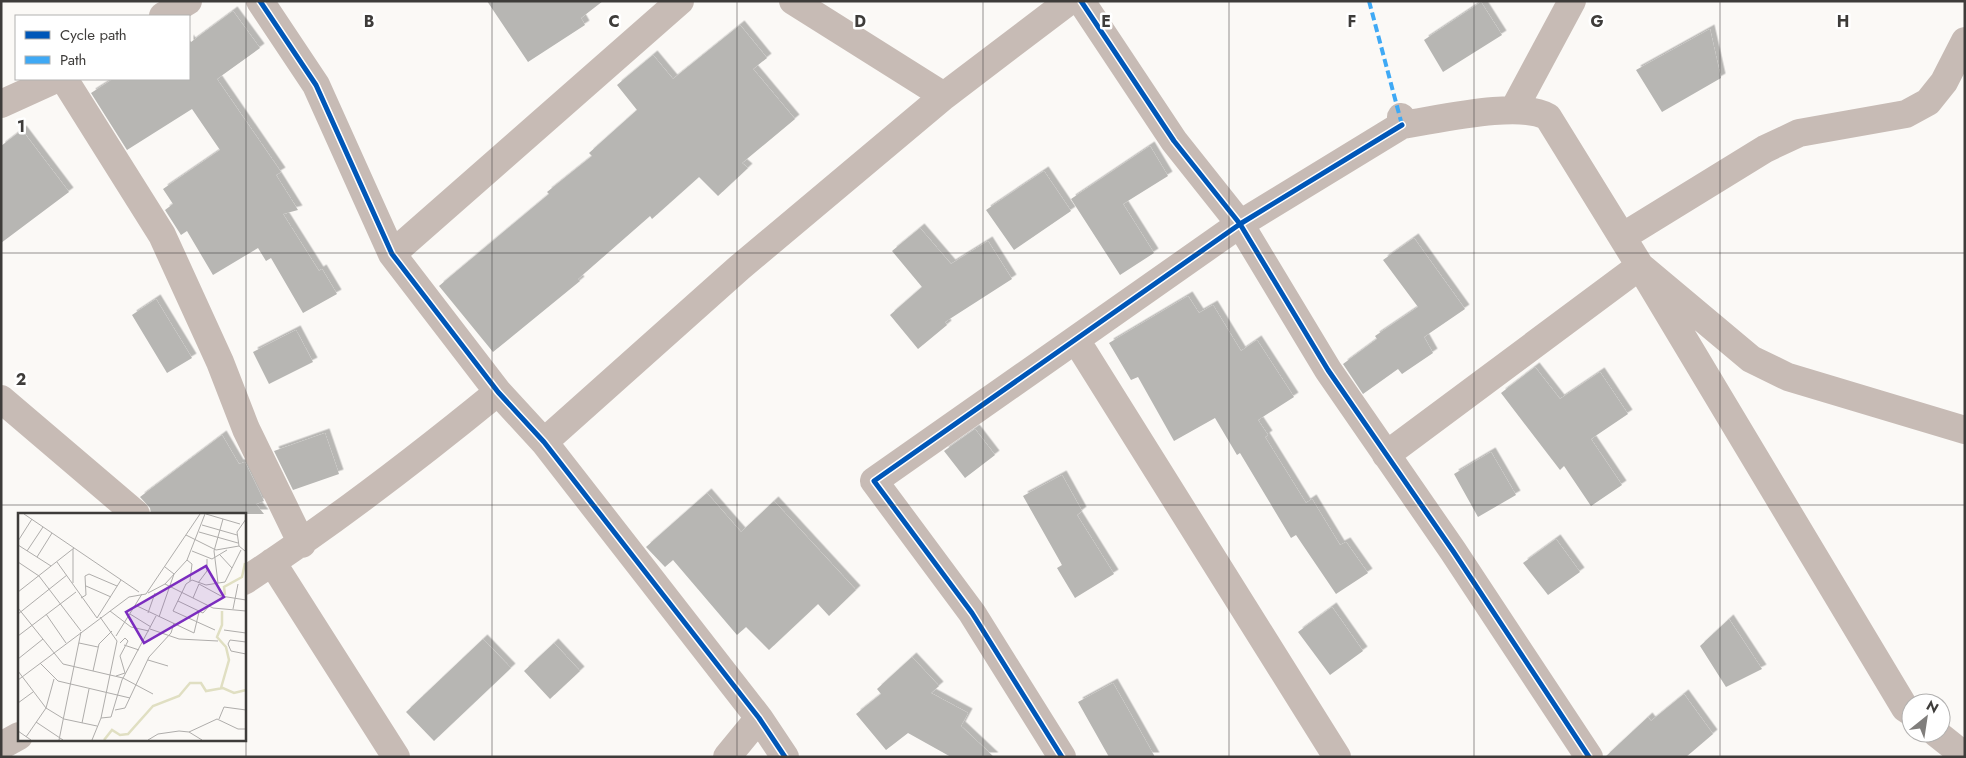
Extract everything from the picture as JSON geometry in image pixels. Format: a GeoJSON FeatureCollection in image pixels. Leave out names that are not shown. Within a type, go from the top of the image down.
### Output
{"type":"FeatureCollection","features":[{"type":"Feature","properties":{"kind":"street"},"geometry":{"type":"LineString","coordinates":[[165,15],[188,1]]}},
{"type":"Feature","properties":{"kind":"street"},"geometry":{"type":"LineString","coordinates":[[260,1],[316,85],[392,254],[498,392],[544,442],[759,718],[786,757]]}},
{"type":"Feature","properties":{"kind":"street"},"geometry":{"type":"LineString","coordinates":[[392,254],[680,1]]}},
{"type":"Feature","properties":{"kind":"street"},"geometry":{"type":"LineString","coordinates":[[793,1],[944,96]]}},
{"type":"Feature","properties":{"kind":"street"},"geometry":{"type":"LineString","coordinates":[[544,442],[739,268],[944,96],[1069,1]]}},
{"type":"Feature","properties":{"kind":"street"},"geometry":{"type":"LineString","coordinates":[[1081,1],[1174,141],[1240,224],[1328,370],[1589,757]]}},
{"type":"Feature","properties":{"kind":"street"},"geometry":{"type":"LineString","coordinates":[[1514,109],[1572,1]]}},
{"type":"Feature","properties":{"kind":"street"},"geometry":{"type":"LineString","coordinates":[[1622,237],[1765,149],[1798,133],[1906,114],[1928,102],[1944,82],[1965,41]]}},
{"type":"Feature","properties":{"kind":"street"},"geometry":{"type":"LineString","coordinates":[[1,104],[54,80]]}},
{"type":"Feature","properties":{"kind":"street"},"geometry":{"type":"LineString","coordinates":[[65,80],[162,235],[220,362],[246,429],[302,544]]}},
{"type":"Feature","properties":{"kind":"street"},"geometry":{"type":"LineString","coordinates":[[1062,757],[972,613],[874,481],[1240,224],[1402,121],[1514,109],[1539,112],[1548,117],[1901,700]]}},
{"type":"Feature","properties":{"kind":"street"},"geometry":{"type":"LineString","coordinates":[[1386,455],[1640,266]]}},
{"type":"Feature","properties":{"kind":"street"},"geometry":{"type":"LineString","coordinates":[[1640,266],[1751,359],[1788,377],[1965,430]]}},
{"type":"Feature","properties":{"kind":"street"},"geometry":{"type":"LineString","coordinates":[[1076,340],[1337,757]]}},
{"type":"Feature","properties":{"kind":"street"},"geometry":{"type":"LineString","coordinates":[[245,580],[302,544],[408,466],[498,392]]}},
{"type":"Feature","properties":{"kind":"street"},"geometry":{"type":"LineString","coordinates":[[1,398],[135,513]]}},
{"type":"Feature","properties":{"kind":"street"},"geometry":{"type":"LineString","coordinates":[[272,562],[396,757]]}},
{"type":"Feature","properties":{"kind":"street"},"geometry":{"type":"LineString","coordinates":[[726,757],[759,718]]}},
{"type":"Feature","properties":{"kind":"street"},"geometry":{"type":"LineString","coordinates":[[1,746],[18,737]]}},
{"type":"Feature","properties":{"kind":"street"},"geometry":{"type":"LineString","coordinates":[[1949,743],[1965,756]]}},
{"type":"Feature","properties":{"kind":"building"},"geometry":{"type":"Polygon","coordinates":[[[487,1],[603,1],[581,18],[585,25],[528,62],[487,1]]]}},
{"type":"Feature","properties":{"kind":"building"},"geometry":{"type":"Polygon","coordinates":[[[1481,2],[1502,35],[1443,72],[1424,40],[1481,2]]]}},
{"type":"Feature","properties":{"kind":"building"},"geometry":{"type":"Polygon","coordinates":[[[233,11],[260,48],[217,79],[281,172],[276,175],[298,210],[283,214],[319,271],[322,269],[337,294],[303,313],[271,258],[266,261],[258,248],[213,275],[187,231],[181,235],[165,210],[173,204],[163,189],[220,150],[192,109],[127,150],[91,93],[111,80],[190,80],[190,40],[191,42],[233,11]]]}},
{"type":"Feature","properties":{"kind":"building"},"geometry":{"type":"Polygon","coordinates":[[[740,25],[767,58],[753,69],[795,119],[742,163],[748,168],[718,196],[699,177],[652,219],[650,216],[578,279],[580,281],[493,352],[439,286],[549,194],[547,192],[592,156],[589,153],[637,110],[617,85],[653,55],[673,79],[740,25]]]}},
{"type":"Feature","properties":{"kind":"building"},"geometry":{"type":"Polygon","coordinates":[[[1710,29],[1721,78],[1662,112],[1636,70],[1710,29]]]}},
{"type":"Feature","properties":{"kind":"building"},"geometry":{"type":"Polygon","coordinates":[[[22,130],[69,192],[1,243],[1,146],[22,130]]]}},
{"type":"Feature","properties":{"kind":"building"},"geometry":{"type":"Polygon","coordinates":[[[1150,146],[1168,176],[1123,204],[1154,253],[1120,275],[1071,199],[1150,146]]]}},
{"type":"Feature","properties":{"kind":"building"},"geometry":{"type":"Polygon","coordinates":[[[1044,171],[1071,211],[1014,250],[986,210],[1044,171]]]}},
{"type":"Feature","properties":{"kind":"building"},"geometry":{"type":"Polygon","coordinates":[[[920,228],[951,264],[988,241],[1012,279],[945,322],[947,325],[918,349],[890,315],[922,287],[892,251],[920,228]]]}},
{"type":"Feature","properties":{"kind":"building"},"geometry":{"type":"Polygon","coordinates":[[[1414,238],[1465,309],[1424,337],[1433,353],[1402,374],[1398,369],[1363,394],[1343,364],[1377,339],[1375,336],[1418,307],[1383,260],[1414,238]]]}},
{"type":"Feature","properties":{"kind":"building"},"geometry":{"type":"Polygon","coordinates":[[[1188,296],[1199,313],[1213,305],[1241,351],[1257,340],[1294,397],[1258,420],[1268,435],[1265,437],[1306,503],[1312,499],[1340,545],[1346,542],[1368,573],[1336,594],[1296,535],[1291,538],[1240,453],[1237,455],[1215,418],[1174,441],[1138,377],[1131,380],[1109,343],[1188,296]]]}},
{"type":"Feature","properties":{"kind":"building"},"geometry":{"type":"Polygon","coordinates":[[[156,299],[192,358],[167,373],[132,315],[156,299]]]}},
{"type":"Feature","properties":{"kind":"building"},"geometry":{"type":"Polygon","coordinates":[[[296,330],[313,362],[269,384],[253,352],[296,330]]]}},
{"type":"Feature","properties":{"kind":"building"},"geometry":{"type":"Polygon","coordinates":[[[1535,367],[1560,399],[1600,372],[1628,414],[1591,439],[1622,485],[1591,506],[1564,466],[1560,470],[1501,393],[1535,367]]]}},
{"type":"Feature","properties":{"kind":"building"},"geometry":{"type":"Polygon","coordinates":[[[975,429],[995,455],[965,478],[944,451],[975,429]]]}},
{"type":"Feature","properties":{"kind":"building"},"geometry":{"type":"Polygon","coordinates":[[[325,433],[339,474],[293,490],[274,451],[325,433]]]}},
{"type":"Feature","properties":{"kind":"building"},"geometry":{"type":"Polygon","coordinates":[[[222,435],[239,464],[245,462],[264,501],[256,504],[264,514],[151,513],[150,508],[140,497],[222,435]]]}},
{"type":"Feature","properties":{"kind":"building"},"geometry":{"type":"Polygon","coordinates":[[[1491,452],[1516,495],[1478,517],[1454,474],[1491,452]]]}},
{"type":"Feature","properties":{"kind":"building"},"geometry":{"type":"Polygon","coordinates":[[[1062,475],[1082,511],[1077,515],[1114,574],[1075,598],[1057,568],[1062,565],[1023,496],[1062,475]]]}},
{"type":"Feature","properties":{"kind":"building"},"geometry":{"type":"Polygon","coordinates":[[[707,493],[741,532],[774,501],[856,590],[829,616],[818,604],[769,650],[746,627],[737,635],[673,560],[665,567],[646,547],[707,493]]]}},
{"type":"Feature","properties":{"kind":"building"},"geometry":{"type":"Polygon","coordinates":[[[1556,539],[1580,572],[1548,595],[1523,563],[1556,539]]]}},
{"type":"Feature","properties":{"kind":"building"},"geometry":{"type":"Polygon","coordinates":[[[1332,607],[1363,651],[1330,675],[1298,632],[1332,607]]]}},
{"type":"Feature","properties":{"kind":"building"},"geometry":{"type":"Polygon","coordinates":[[[1729,619],[1762,669],[1726,687],[1700,646],[1729,619]]]}},
{"type":"Feature","properties":{"kind":"building"},"geometry":{"type":"Polygon","coordinates":[[[483,639],[511,668],[434,741],[406,712],[483,639]]]}},
{"type":"Feature","properties":{"kind":"building"},"geometry":{"type":"Polygon","coordinates":[[[554,643],[580,671],[550,699],[524,671],[554,643]]]}},
{"type":"Feature","properties":{"kind":"building"},"geometry":{"type":"Polygon","coordinates":[[[912,657],[939,686],[931,693],[968,713],[961,726],[994,757],[951,757],[908,733],[886,750],[856,714],[881,694],[877,689],[912,657]]]}},
{"type":"Feature","properties":{"kind":"building"},"geometry":{"type":"Polygon","coordinates":[[[1113,683],[1155,757],[1109,757],[1078,702],[1113,683]]]}},
{"type":"Feature","properties":{"kind":"building"},"geometry":{"type":"Polygon","coordinates":[[[1684,694],[1713,734],[1686,757],[1605,757],[1648,717],[1651,721],[1684,694]]]}},
{"type":"Feature","properties":{"kind":"marked path"},"geometry":{"type":"LineString","coordinates":[[1369,1],[1402,125]]}},
{"type":"Feature","properties":{"kind":"cycle path"},"geometry":{"type":"LineString","coordinates":[[260,1],[316,85],[392,254],[498,392],[544,442],[759,718],[785,757]]}},
{"type":"Feature","properties":{"kind":"cycle path"},"geometry":{"type":"LineString","coordinates":[[1081,1],[1174,141],[1240,224],[1328,370],[1453,551],[1589,757]]}},
{"type":"Feature","properties":{"kind":"cycle path"},"geometry":{"type":"LineString","coordinates":[[1062,757],[972,613],[874,481],[1240,224],[1402,125]]}}]}
